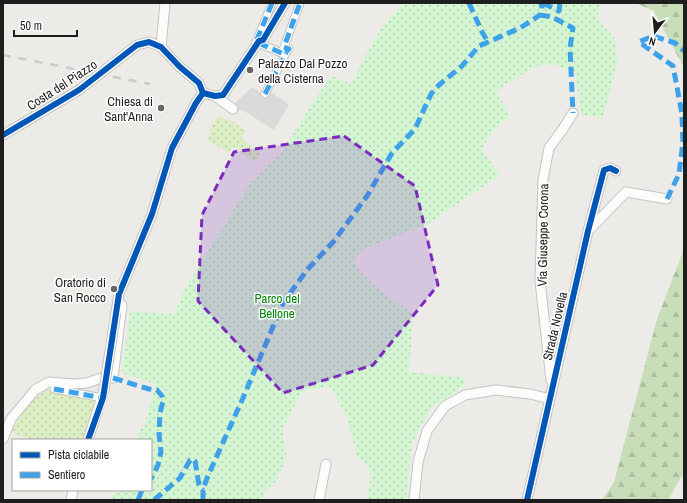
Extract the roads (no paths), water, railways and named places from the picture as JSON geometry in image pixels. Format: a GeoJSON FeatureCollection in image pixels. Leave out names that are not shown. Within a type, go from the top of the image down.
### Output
{"type":"FeatureCollection","features":[{"type":"Feature","properties":{"kind":"street"},"geometry":{"type":"LineString","coordinates":[[165,3],[161,47],[180,67],[199,83],[203,93]]}},
{"type":"Feature","properties":{"kind":"street"},"geometry":{"type":"LineString","coordinates":[[272,3],[256,42],[260,41],[284,54],[286,53]]}},
{"type":"Feature","properties":{"kind":"street"},"geometry":{"type":"LineString","coordinates":[[203,93],[215,96],[223,95],[285,3]]}},
{"type":"Feature","properties":{"kind":"street"},"geometry":{"type":"LineString","coordinates":[[265,94],[289,49],[284,47],[300,3]]}},
{"type":"Feature","properties":{"kind":"street","name":"Costa del Piazzo"},"geometry":{"type":"LineString","coordinates":[[3,135],[79,90],[137,45],[149,42],[161,47]]}},
{"type":"Feature","properties":{"kind":"street"},"geometry":{"type":"LineString","coordinates":[[88,439],[104,394],[119,294],[152,214],[172,148],[203,93]]}},
{"type":"Feature","properties":{"kind":"street"},"geometry":{"type":"LineString","coordinates":[[215,96],[233,109]]}},
{"type":"Feature","properties":{"kind":"street","name":"Via Giuseppe Corona"},"geometry":{"type":"LineString","coordinates":[[552,389],[540,281],[543,180],[549,148],[573,113]]}},
{"type":"Feature","properties":{"kind":"street","name":"Strada Novella"},"geometry":{"type":"LineString","coordinates":[[527,500],[588,231],[604,170],[610,168],[616,171]]}},
{"type":"Feature","properties":{"kind":"street"},"geometry":{"type":"LineString","coordinates":[[588,231],[626,192],[667,199]]}},
{"type":"Feature","properties":{"kind":"street"},"geometry":{"type":"LineString","coordinates":[[111,378],[113,378],[122,303],[119,294]]}},
{"type":"Feature","properties":{"kind":"street"},"geometry":{"type":"LineString","coordinates":[[3,439],[11,419],[31,395],[42,386],[49,382],[73,384],[87,383],[101,378]]}},
{"type":"Feature","properties":{"kind":"street"},"geometry":{"type":"LineString","coordinates":[[54,389],[104,394]]}},
{"type":"Feature","properties":{"kind":"street"},"geometry":{"type":"LineString","coordinates":[[414,500],[418,462],[427,431],[445,406],[465,395],[496,390],[530,394],[550,399]]}},
{"type":"Feature","properties":{"kind":"street"},"geometry":{"type":"LineString","coordinates":[[319,500],[326,464]]}},
{"type":"Feature","properties":{"kind":"railway"},"geometry":{"type":"LineString","coordinates":[[3,55],[150,84]]}},
{"type":"Feature","properties":{"kind":"place","name":"Palazzo Dal Pozzo della Cisterna"},"geometry":{"type":"Point","coordinates":[250,70]}},
{"type":"Feature","properties":{"kind":"place","name":"Chiesa di Sant'Anna"},"geometry":{"type":"Point","coordinates":[161,108]}},
{"type":"Feature","properties":{"kind":"place","name":"Oratorio di San Rocco"},"geometry":{"type":"Point","coordinates":[114,289]}},
{"type":"Feature","properties":{"kind":"park label","name":"Parco del Bellone"},"geometry":{"type":"Point","coordinates":[277,306]}}]}
